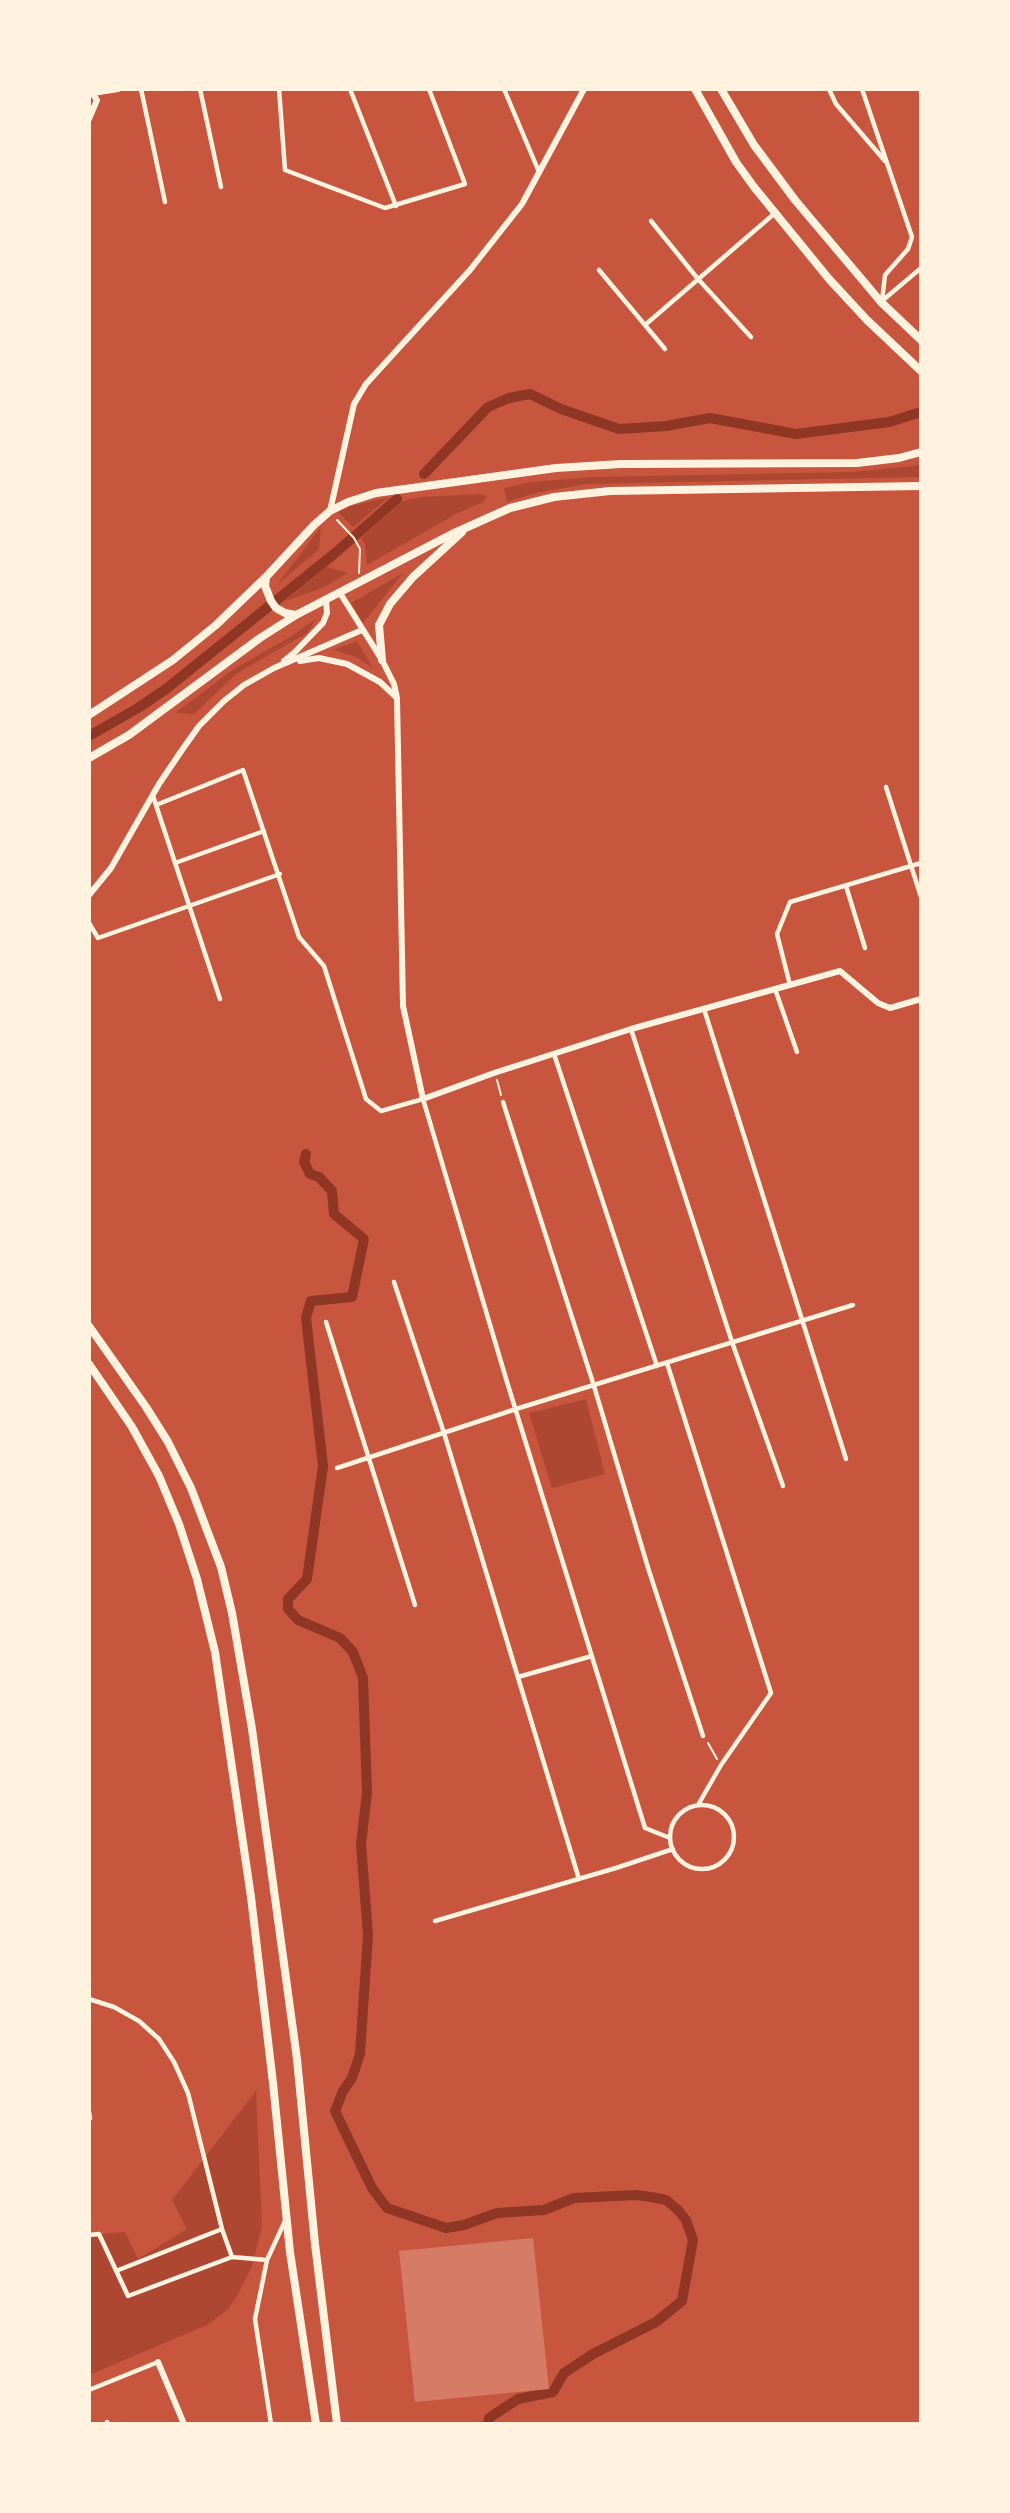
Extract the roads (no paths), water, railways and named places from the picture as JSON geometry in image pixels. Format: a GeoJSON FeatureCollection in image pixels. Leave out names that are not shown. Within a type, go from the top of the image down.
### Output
{"type":"FeatureCollection","features":[{"type":"Feature","properties":{"kind":"main road"},"geometry":{"type":"LineString","coordinates":[[695,89],[736,162],[775,213],[867,320],[921,371]]}},
{"type":"Feature","properties":{"kind":"main road"},"geometry":{"type":"LineString","coordinates":[[721,89],[754,145],[778,178],[881,302],[921,340]]}},
{"type":"Feature","properties":{"kind":"main road"},"geometry":{"type":"LineString","coordinates":[[89,715],[173,660],[216,625],[330,511],[376,493],[556,468],[621,464],[857,463],[899,458],[921,452]]}},
{"type":"Feature","properties":{"kind":"main road"},"geometry":{"type":"LineString","coordinates":[[89,758],[138,729],[260,638],[296,615],[471,525],[510,508],[584,493],[654,489],[921,486]]}},
{"type":"Feature","properties":{"kind":"main road"},"geometry":{"type":"LineString","coordinates":[[382,660],[379,625],[390,604],[413,577],[471,525]]}},
{"type":"Feature","properties":{"kind":"main road"},"geometry":{"type":"LineString","coordinates":[[266,577],[267,592],[276,608],[296,615]]}},
{"type":"Feature","properties":{"kind":"main road"},"geometry":{"type":"LineString","coordinates":[[89,1326],[146,1407],[191,1488],[220,1567],[232,1613],[252,1729],[297,2059],[315,2244],[337,2424]]}},
{"type":"Feature","properties":{"kind":"main road"},"geometry":{"type":"LineString","coordinates":[[89,1364],[132,1427],[159,1476],[179,1524],[206,1612],[215,1652],[251,1897],[286,2217],[316,2424]]}},
{"type":"Feature","properties":{"kind":"street"},"geometry":{"type":"LineString","coordinates":[[89,119],[97,100],[91,91],[118,89]]}},
{"type":"Feature","properties":{"kind":"street"},"geometry":{"type":"LineString","coordinates":[[141,89],[164,202]]}},
{"type":"Feature","properties":{"kind":"street"},"geometry":{"type":"LineString","coordinates":[[200,89],[221,187]]}},
{"type":"Feature","properties":{"kind":"street"},"geometry":{"type":"LineString","coordinates":[[279,89],[285,170],[385,208],[465,184],[429,89]]}},
{"type":"Feature","properties":{"kind":"street"},"geometry":{"type":"LineString","coordinates":[[351,89],[396,206]]}},
{"type":"Feature","properties":{"kind":"street"},"geometry":{"type":"LineString","coordinates":[[504,89],[539,173]]}},
{"type":"Feature","properties":{"kind":"street"},"geometry":{"type":"LineString","coordinates":[[829,89],[836,104],[888,164]]}},
{"type":"Feature","properties":{"kind":"street"},"geometry":{"type":"LineString","coordinates":[[862,89],[912,237],[908,249],[886,275],[881,302]]}},
{"type":"Feature","properties":{"kind":"street"},"geometry":{"type":"LineString","coordinates":[[330,511],[354,404],[366,384],[470,270],[523,204],[583,90]]}},
{"type":"Feature","properties":{"kind":"street"},"geometry":{"type":"LineString","coordinates":[[645,325],[775,213]]}},
{"type":"Feature","properties":{"kind":"street"},"geometry":{"type":"LineString","coordinates":[[651,221],[698,279],[751,337]]}},
{"type":"Feature","properties":{"kind":"street"},"geometry":{"type":"LineString","coordinates":[[881,302],[921,268]]}},
{"type":"Feature","properties":{"kind":"street"},"geometry":{"type":"LineString","coordinates":[[599,270],[665,349]]}},
{"type":"Feature","properties":{"kind":"street"},"geometry":{"type":"LineString","coordinates":[[340,593],[382,660],[394,684],[397,698],[403,1006],[423,1099],[645,1828],[670,1838]]}},
{"type":"Feature","properties":{"kind":"street"},"geometry":{"type":"LineString","coordinates":[[274,668],[317,632],[326,618],[326,600]]}},
{"type":"Feature","properties":{"kind":"street"},"geometry":{"type":"LineString","coordinates":[[89,895],[111,868],[153,795],[199,726],[224,701],[244,685],[274,668],[362,630]]}},
{"type":"Feature","properties":{"kind":"street"},"geometry":{"type":"LineString","coordinates":[[274,668],[303,660],[334,660],[367,674],[397,698]]}},
{"type":"Feature","properties":{"kind":"street"},"geometry":{"type":"LineString","coordinates":[[156,805],[243,770],[299,937],[324,966],[366,1099],[381,1111],[631,1029],[840,971],[878,1003],[890,1008],[921,999]]}},
{"type":"Feature","properties":{"kind":"street"},"geometry":{"type":"LineString","coordinates":[[886,787],[921,897]]}},
{"type":"Feature","properties":{"kind":"street"},"geometry":{"type":"LineString","coordinates":[[153,795],[220,999]]}},
{"type":"Feature","properties":{"kind":"street"},"geometry":{"type":"LineString","coordinates":[[175,863],[264,831]]}},
{"type":"Feature","properties":{"kind":"street"},"geometry":{"type":"LineString","coordinates":[[790,985],[777,934],[790,902],[921,863]]}},
{"type":"Feature","properties":{"kind":"street"},"geometry":{"type":"LineString","coordinates":[[89,923],[98,938],[280,874]]}},
{"type":"Feature","properties":{"kind":"street"},"geometry":{"type":"LineString","coordinates":[[846,887],[865,948]]}},
{"type":"Feature","properties":{"kind":"street"},"geometry":{"type":"LineString","coordinates":[[775,989],[797,1052]]}},
{"type":"Feature","properties":{"kind":"street"},"geometry":{"type":"LineString","coordinates":[[704,1009],[846,1459]]}},
{"type":"Feature","properties":{"kind":"street"},"geometry":{"type":"LineString","coordinates":[[631,1029],[732,1342],[783,1486]]}},
{"type":"Feature","properties":{"kind":"street"},"geometry":{"type":"LineString","coordinates":[[554,1054],[657,1366]]}},
{"type":"Feature","properties":{"kind":"street"},"geometry":{"type":"LineString","coordinates":[[503,1102],[703,1736]]}},
{"type":"Feature","properties":{"kind":"street"},"geometry":{"type":"LineString","coordinates":[[394,1282],[444,1433],[579,1879]]}},
{"type":"Feature","properties":{"kind":"street"},"geometry":{"type":"LineString","coordinates":[[337,1468],[853,1304]]}},
{"type":"Feature","properties":{"kind":"street"},"geometry":{"type":"LineString","coordinates":[[326,1322],[415,1605]]}},
{"type":"Feature","properties":{"kind":"street"},"geometry":{"type":"LineString","coordinates":[[667,1363],[771,1693],[721,1765],[698,1805]]}},
{"type":"Feature","properties":{"kind":"street"},"geometry":{"type":"LineString","coordinates":[[518,1677],[592,1656]]}},
{"type":"Feature","properties":{"kind":"street"},"geometry":{"type":"LineString","coordinates":[[698,1805],[709,1805],[727,1816],[734,1837],[727,1857],[709,1868],[687,1865],[673,1849],[670,1838],[675,1820],[689,1807],[698,1805]]}},
{"type":"Feature","properties":{"kind":"street"},"geometry":{"type":"LineString","coordinates":[[435,1921],[673,1849]]}},
{"type":"Feature","properties":{"kind":"street"},"geometry":{"type":"LineString","coordinates":[[89,1999],[114,2007],[139,2021],[159,2039],[174,2062],[188,2093],[222,2229],[232,2257]]}},
{"type":"Feature","properties":{"kind":"street"},"geometry":{"type":"LineString","coordinates":[[271,2424],[255,2319],[267,2260],[286,2217]]}},
{"type":"Feature","properties":{"kind":"street"},"geometry":{"type":"LineString","coordinates":[[116,2271],[222,2229]]}},
{"type":"Feature","properties":{"kind":"street"},"geometry":{"type":"LineString","coordinates":[[89,2235],[99,2234],[128,2296],[232,2257],[267,2260]]}},
{"type":"Feature","properties":{"kind":"street"},"geometry":{"type":"LineString","coordinates":[[89,2390],[158,2362],[184,2424]]}},
{"type":"Feature","properties":{"kind":"waterway"},"geometry":{"type":"LineString","coordinates":[[424,474],[488,407],[509,398],[530,394],[561,409],[619,429],[666,426],[710,418],[796,434],[889,422],[921,412]]}},
{"type":"Feature","properties":{"kind":"waterway"},"geometry":{"type":"LineString","coordinates":[[89,736],[166,689],[334,554],[397,499]]}},
{"type":"Feature","properties":{"kind":"waterway"},"geometry":{"type":"LineString","coordinates":[[306,1154],[304,1162],[310,1174],[319,1177],[332,1191],[334,1214],[364,1239],[352,1297],[311,1301],[306,1318],[323,1466],[307,1579],[288,1599],[288,1609],[298,1620],[340,1638],[353,1652],[363,1678],[367,1793],[361,1844],[368,1935],[360,2054],[352,2078],[335,2111],[372,2188],[387,2208],[446,2228],[464,2225],[497,2213],[544,2210],[574,2198],[636,2195],[666,2200],[686,2220],[693,2240],[682,2301],[656,2322],[593,2354],[564,2373],[553,2392],[518,2399],[489,2418],[488,2424]]}}]}
